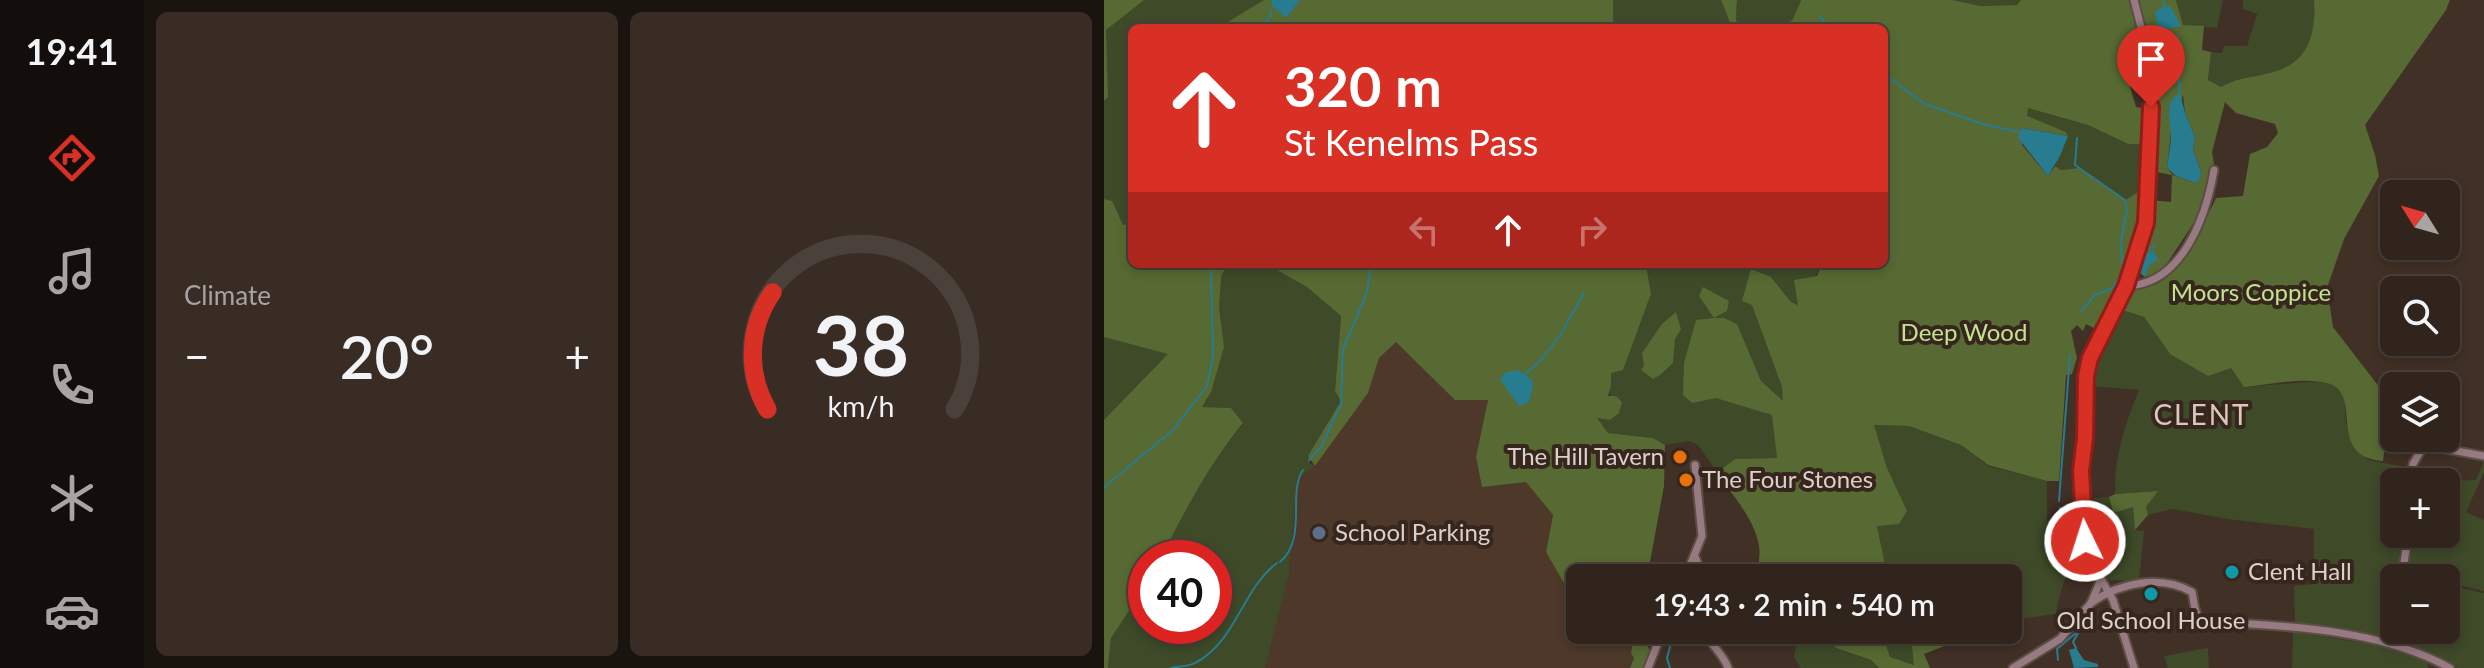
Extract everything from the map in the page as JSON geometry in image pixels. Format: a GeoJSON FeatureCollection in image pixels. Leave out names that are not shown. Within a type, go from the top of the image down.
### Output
{"type":"FeatureCollection","features":[{"type":"Feature","properties":{"kind":"street"},"geometry":{"type":"LineString","coordinates":[[2134,0],[2146,47],[2151,132],[2146,223],[2126,286],[2090,358],[2086,376],[2081,493],[2085,541],[2109,593],[2134,668]]}},
{"type":"Feature","properties":{"kind":"street"},"geometry":{"type":"LineString","coordinates":[[2126,286],[2150,282],[2170,270],[2196,230],[2214,170]]}},
{"type":"Feature","properties":{"kind":"street"},"geometry":{"type":"LineString","coordinates":[[2460,452],[2484,456]]}},
{"type":"Feature","properties":{"kind":"street"},"geometry":{"type":"LineString","coordinates":[[1692,564],[1703,526],[1695,465]]}},
{"type":"Feature","properties":{"kind":"street"},"geometry":{"type":"LineString","coordinates":[[1695,557],[1698,564]]}},
{"type":"Feature","properties":{"kind":"street"},"geometry":{"type":"LineString","coordinates":[[2013,668],[2060,639],[2091,603],[2101,579]]}},
{"type":"Feature","properties":{"kind":"street"},"geometry":{"type":"LineString","coordinates":[[2091,603],[2130,583],[2180,586],[2192,592],[2198,618],[2214,626],[2248,624],[2321,631],[2380,642]]}},
{"type":"Feature","properties":{"kind":"street"},"geometry":{"type":"LineString","coordinates":[[1648,668],[1657,644]]}},
{"type":"Feature","properties":{"kind":"street"},"geometry":{"type":"LineString","coordinates":[[1711,644],[1728,668]]}},
{"type":"Feature","properties":{"kind":"street"},"geometry":{"type":"LineString","coordinates":[[2392,644],[2450,668]]}},
{"type":"Feature","properties":{"kind":"shaded area"},"geometry":{"type":"Polygon","coordinates":[[[1396,341],[1426,369],[1488,400],[1476,456],[1482,486],[1526,482],[1553,515],[1546,552],[1566,587],[1566,644],[1630,644],[1634,657],[1630,668],[1265,668],[1289,574],[1297,477],[1315,466],[1368,393],[1379,358],[1396,341]]]}},
{"type":"Feature","properties":{"kind":"green space"},"geometry":{"type":"Polygon","coordinates":[[[1104,0],[1333,0],[1309,24],[1128,24],[1128,268],[1273,268],[1307,287],[1341,316],[1335,391],[1341,401],[1310,456],[1310,464],[1315,466],[1297,478],[1289,574],[1265,668],[1108,668],[1111,638],[1128,612],[1128,644],[1232,644],[1232,540],[1170,540],[1198,488],[1243,424],[1231,408],[1202,407],[1209,396],[1104,493],[1104,0]]]}},
{"type":"Feature","properties":{"kind":"green space"},"geometry":{"type":"Polygon","coordinates":[[[1104,0],[1144,0],[1106,30],[1108,97],[1104,101],[1104,0]]]}},
{"type":"Feature","properties":{"kind":"green space"},"geometry":{"type":"Polygon","coordinates":[[[1264,0],[1613,0],[1613,24],[1225,24],[1264,0]]]}},
{"type":"Feature","properties":{"kind":"green space"},"geometry":{"type":"Polygon","coordinates":[[[1613,0],[1721,0],[1730,24],[1613,24],[1613,0]]]}},
{"type":"Feature","properties":{"kind":"green space"},"geometry":{"type":"Polygon","coordinates":[[[1721,0],[1737,0],[1738,24],[1730,24],[1721,0]]]}},
{"type":"Feature","properties":{"kind":"green space"},"geometry":{"type":"Polygon","coordinates":[[[1737,0],[1801,0],[1787,24],[1738,24],[1737,0]]]}},
{"type":"Feature","properties":{"kind":"green space","name":"Deep Wood"},"geometry":{"type":"Polygon","coordinates":[[[1801,0],[1953,0],[1980,6],[2017,5],[2021,0],[2131,0],[2140,50],[2120,53],[2136,107],[2147,109],[2144,144],[2128,144],[2088,125],[2028,108],[2027,116],[2066,132],[2068,136],[2022,128],[2022,145],[2048,176],[2055,166],[2061,170],[2079,168],[2125,200],[2141,190],[2141,221],[2134,250],[2104,326],[2096,323],[2094,328],[2086,324],[2083,331],[2077,325],[2071,331],[2077,358],[2072,374],[2066,375],[2059,481],[2047,481],[1988,465],[1961,445],[1909,426],[1874,425],[1887,468],[1907,511],[1899,524],[1877,526],[1885,564],[1759,564],[1759,546],[1753,526],[1717,472],[1735,459],[1777,458],[1772,415],[1716,398],[1692,403],[1683,395],[1684,363],[1696,320],[1724,318],[1737,324],[1761,381],[1783,401],[1782,387],[1752,305],[1742,301],[1751,269],[1771,277],[1791,302],[1798,305],[1794,280],[1817,276],[1820,268],[1888,268],[1888,24],[1787,24],[1801,0]]]}},
{"type":"Feature","properties":{"kind":"green space"},"geometry":{"type":"Polygon","coordinates":[[[1953,0],[2021,0],[2017,5],[1980,6],[1953,0]]]}},
{"type":"Feature","properties":{"kind":"green space","name":"Moors Coppice"},"geometry":{"type":"Polygon","coordinates":[[[2136,0],[2176,0],[2183,25],[2204,26],[2202,50],[2211,52],[2208,80],[2221,87],[2293,63],[2307,47],[2311,37],[2314,0],[2450,0],[2365,125],[2379,176],[2344,239],[2327,288],[2333,327],[2380,388],[2380,452],[2384,452],[2383,461],[2366,457],[2355,449],[2350,438],[2344,401],[2339,391],[2330,384],[2300,381],[2244,387],[2231,368],[2208,376],[2170,354],[2144,317],[2122,310],[2129,287],[2157,284],[2177,267],[2216,198],[2243,196],[2250,154],[2267,147],[2278,133],[2275,124],[2236,113],[2225,102],[2212,152],[2214,164],[2209,175],[2210,186],[2195,221],[2164,268],[2155,275],[2145,277],[2132,267],[2148,231],[2149,200],[2171,202],[2172,175],[2151,171],[2151,84],[2147,41],[2136,0]],[[2183,95],[2171,133],[2167,168],[2173,175],[2196,183],[2201,172],[2193,150],[2195,137],[2185,113],[2183,95]]]}},
{"type":"Feature","properties":{"kind":"green space"},"geometry":{"type":"Polygon","coordinates":[[[2176,0],[2223,0],[2217,28],[2183,25],[2176,0]]]}},
{"type":"Feature","properties":{"kind":"green space"},"geometry":{"type":"Polygon","coordinates":[[[2243,0],[2314,0],[2311,37],[2307,47],[2293,63],[2221,87],[2208,80],[2211,52],[2222,53],[2224,46],[2247,46],[2257,14],[2243,9],[2243,0]]]}},
{"type":"Feature","properties":{"kind":"green space"},"geometry":{"type":"Polygon","coordinates":[[[2027,108],[2088,125],[2128,144],[2144,144],[2141,190],[2125,200],[2079,168],[2061,170],[2055,166],[2068,136],[2066,132],[2026,116],[2027,108]]]}},
{"type":"Feature","properties":{"kind":"green space"},"geometry":{"type":"Polygon","coordinates":[[[1104,199],[1112,201],[1123,225],[1128,224],[1128,268],[1225,268],[1221,277],[1219,308],[1224,347],[1211,392],[1202,407],[1231,408],[1243,423],[1198,488],[1170,540],[1128,540],[1128,612],[1111,638],[1108,668],[1104,668],[1104,420],[1168,354],[1104,337],[1104,199]]]}},
{"type":"Feature","properties":{"kind":"green space"},"geometry":{"type":"Polygon","coordinates":[[[1273,268],[1647,268],[1651,294],[1623,370],[1611,373],[1608,396],[1616,396],[1622,402],[1619,413],[1610,420],[1597,418],[1608,433],[1653,438],[1665,445],[1664,486],[1650,564],[1566,564],[1566,587],[1546,552],[1553,515],[1526,482],[1482,487],[1476,457],[1488,400],[1455,400],[1396,342],[1379,358],[1368,393],[1315,466],[1308,456],[1341,401],[1335,391],[1341,316],[1307,287],[1273,268]]]}},
{"type":"Feature","properties":{"kind":"green space"},"geometry":{"type":"Polygon","coordinates":[[[1647,268],[1820,268],[1799,305],[1791,302],[1771,277],[1742,301],[1752,304],[1782,387],[1784,402],[1777,458],[1735,459],[1717,472],[1698,445],[1690,441],[1665,445],[1653,438],[1607,433],[1596,417],[1609,420],[1611,372],[1623,369],[1651,294],[1647,268]]]}},
{"type":"Feature","properties":{"kind":"green space"},"geometry":{"type":"Polygon","coordinates":[[[1703,287],[1729,301],[1727,311],[1714,318],[1699,296],[1703,287]]]}},
{"type":"Feature","properties":{"kind":"green space"},"geometry":{"type":"Polygon","coordinates":[[[2121,310],[2144,317],[2170,354],[2231,368],[2244,387],[2319,381],[2334,385],[2344,395],[2346,423],[2368,460],[2410,468],[2380,468],[2380,548],[2403,548],[2401,564],[2380,564],[2380,637],[2295,625],[2294,586],[2313,584],[2314,529],[2173,509],[2148,515],[2145,508],[2157,491],[2115,494],[2121,440],[2139,390],[2089,386],[2093,359],[2121,310]]]}},
{"type":"Feature","properties":{"kind":"green space"},"geometry":{"type":"Polygon","coordinates":[[[1676,312],[1681,329],[1675,339],[1673,363],[1653,379],[1641,370],[1644,366],[1642,353],[1662,324],[1676,312]]]}},
{"type":"Feature","properties":{"kind":"green space"},"geometry":{"type":"Polygon","coordinates":[[[1874,425],[1909,426],[1961,445],[1988,466],[2047,481],[2047,527],[2083,542],[2066,577],[2056,614],[2022,619],[2022,564],[1885,564],[1877,525],[1887,468],[1874,425]]]}},
{"type":"Feature","properties":{"kind":"green space"},"geometry":{"type":"Polygon","coordinates":[[[2484,461],[2484,472],[2466,512],[2484,520],[2484,591],[2460,585],[2460,564],[2407,564],[2408,548],[2460,548],[2460,481],[2476,480],[2484,461]]]}},
{"type":"Feature","properties":{"kind":"green space"},"geometry":{"type":"Polygon","coordinates":[[[2158,491],[2146,507],[2148,515],[2135,530],[2133,507],[2113,513],[2109,497],[2115,494],[2158,491]]]}},
{"type":"Feature","properties":{"kind":"green space"},"geometry":{"type":"Polygon","coordinates":[[[2109,497],[2111,510],[2133,507],[2135,530],[2144,531],[2139,580],[2106,580],[2096,561],[2084,498],[2109,497]]]}},
{"type":"Feature","properties":{"kind":"green space"},"geometry":{"type":"Polygon","coordinates":[[[2460,588],[2484,593],[2484,668],[2457,668],[2404,644],[2460,644],[2460,588]]]}},
{"type":"Feature","properties":{"kind":"green space"},"geometry":{"type":"Polygon","coordinates":[[[2293,632],[2390,647],[2428,661],[2428,668],[2292,668],[2293,632]]]}},
{"type":"Feature","properties":{"kind":"green space"},"geometry":{"type":"Polygon","coordinates":[[[1629,644],[1646,644],[1650,651],[1645,668],[1630,668],[1634,658],[1629,644]]]}},
{"type":"Feature","properties":{"kind":"green space"},"geometry":{"type":"Polygon","coordinates":[[[1796,644],[1833,644],[1836,648],[1871,660],[1879,668],[1801,668],[1794,657],[1796,644]]]}},
{"type":"Feature","properties":{"kind":"green space"},"geometry":{"type":"Polygon","coordinates":[[[1833,644],[1886,644],[1890,657],[1914,665],[1912,644],[1949,644],[1924,654],[1930,668],[1879,668],[1871,660],[1836,648],[1833,644]]]}},
{"type":"Feature","properties":{"kind":"green space"},"geometry":{"type":"Polygon","coordinates":[[[1886,644],[1912,644],[1915,665],[1890,657],[1886,644]]]}},
{"type":"Feature","properties":{"kind":"green space"},"geometry":{"type":"Polygon","coordinates":[[[2208,648],[2209,668],[2168,668],[2164,656],[2208,648]]]}},
{"type":"Feature","properties":{"kind":"water"},"geometry":{"type":"Polygon","coordinates":[[[1272,0],[1300,0],[1286,18],[1271,5],[1272,0]]]}},
{"type":"Feature","properties":{"kind":"water"},"geometry":{"type":"Polygon","coordinates":[[[2170,6],[2181,26],[2158,28],[2155,12],[2170,6]]]}},
{"type":"Feature","properties":{"kind":"water"},"geometry":{"type":"Polygon","coordinates":[[[2180,93],[2195,137],[2193,150],[2201,172],[2196,183],[2176,176],[2167,168],[2171,139],[2169,111],[2171,101],[2180,93]]]}},
{"type":"Feature","properties":{"kind":"water"},"geometry":{"type":"Polygon","coordinates":[[[2022,128],[2068,136],[2048,176],[2018,138],[2022,128]]]}},
{"type":"Feature","properties":{"kind":"water"},"geometry":{"type":"Polygon","coordinates":[[[2153,250],[2158,259],[2148,267],[2145,277],[2134,266],[2139,257],[2153,250]]]}},
{"type":"Feature","properties":{"kind":"water"},"geometry":{"type":"Polygon","coordinates":[[[1518,370],[1532,380],[1533,386],[1529,402],[1519,406],[1500,379],[1505,373],[1518,370]]]}},
{"type":"Feature","properties":{"kind":"water"},"geometry":{"type":"Polygon","coordinates":[[[2076,648],[2084,660],[2098,664],[2098,667],[2074,668],[2069,650],[2076,648]]]}},
{"type":"Feature","properties":{"kind":"waterway"},"geometry":{"type":"LineString","coordinates":[[2163,0],[2165,7]]}},
{"type":"Feature","properties":{"kind":"waterway"},"geometry":{"type":"LineString","coordinates":[[1264,24],[1271,16],[1270,10]]}},
{"type":"Feature","properties":{"kind":"waterway"},"geometry":{"type":"LineString","coordinates":[[1819,16],[1826,24]]}},
{"type":"Feature","properties":{"kind":"waterway"},"geometry":{"type":"LineString","coordinates":[[2178,36],[2180,93]]}},
{"type":"Feature","properties":{"kind":"waterway"},"geometry":{"type":"LineString","coordinates":[[1888,77],[1923,103],[1982,124],[2019,132]]}},
{"type":"Feature","properties":{"kind":"waterway"},"geometry":{"type":"LineString","coordinates":[[2077,138],[2075,165],[2125,200],[2127,209],[2121,242],[2122,263]]}},
{"type":"Feature","properties":{"kind":"waterway"},"geometry":{"type":"LineString","coordinates":[[2141,251],[2155,246]]}},
{"type":"Feature","properties":{"kind":"waterway"},"geometry":{"type":"LineString","coordinates":[[1309,460],[1321,447],[1341,404],[1343,349],[1367,292],[1370,268]]}},
{"type":"Feature","properties":{"kind":"waterway"},"geometry":{"type":"LineString","coordinates":[[1104,487],[1172,431],[1207,386],[1213,357],[1211,269]]}},
{"type":"Feature","properties":{"kind":"waterway"},"geometry":{"type":"LineString","coordinates":[[2081,311],[2095,295],[2112,288],[2119,279]]}},
{"type":"Feature","properties":{"kind":"waterway"},"geometry":{"type":"LineString","coordinates":[[1525,374],[1541,360],[1561,334],[1584,292]]}},
{"type":"Feature","properties":{"kind":"waterway"},"geometry":{"type":"LineString","coordinates":[[2059,501],[2070,355]]}},
{"type":"Feature","properties":{"kind":"waterway"},"geometry":{"type":"LineString","coordinates":[[1280,562],[1293,541],[1297,491],[1303,470]]}},
{"type":"Feature","properties":{"kind":"waterway"},"geometry":{"type":"LineString","coordinates":[[2060,508],[2061,524]]}},
{"type":"Feature","properties":{"kind":"waterway"},"geometry":{"type":"LineString","coordinates":[[1171,668],[1192,664],[1209,654],[1230,629],[1255,587],[1277,563]]}},
{"type":"Feature","properties":{"kind":"waterway"},"geometry":{"type":"LineString","coordinates":[[2058,660],[2057,649],[2077,632],[2091,613]]}},
{"type":"Feature","properties":{"kind":"waterway"},"geometry":{"type":"LineString","coordinates":[[2076,648],[2073,642],[2078,633]]}},
{"type":"Feature","properties":{"kind":"waterway"},"geometry":{"type":"LineString","coordinates":[[1670,668],[1667,658],[1671,644]]}},
{"type":"Feature","properties":{"kind":"place","name":"The Hill Tavern"},"geometry":{"type":"Point","coordinates":[1680,457]}},
{"type":"Feature","properties":{"kind":"place","name":"The Four Stones"},"geometry":{"type":"Point","coordinates":[1686,480]}},
{"type":"Feature","properties":{"kind":"place","name":"School Parking"},"geometry":{"type":"Point","coordinates":[1319,533]}},
{"type":"Feature","properties":{"kind":"place","name":"Clent Hall"},"geometry":{"type":"Point","coordinates":[2232,572]}},
{"type":"Feature","properties":{"kind":"place","name":"Old School House"},"geometry":{"type":"Point","coordinates":[2151,594]}},
{"type":"Feature","properties":{"kind":"district","name":"CLENT"},"geometry":{"type":"Point","coordinates":[2202,415]}},
{"type":"Feature","properties":{"kind":"route"},"geometry":{"type":"LineString","coordinates":[[2085,541],[2081,471],[2086,376],[2090,358],[2126,286],[2146,223],[2151,107]]}}]}
